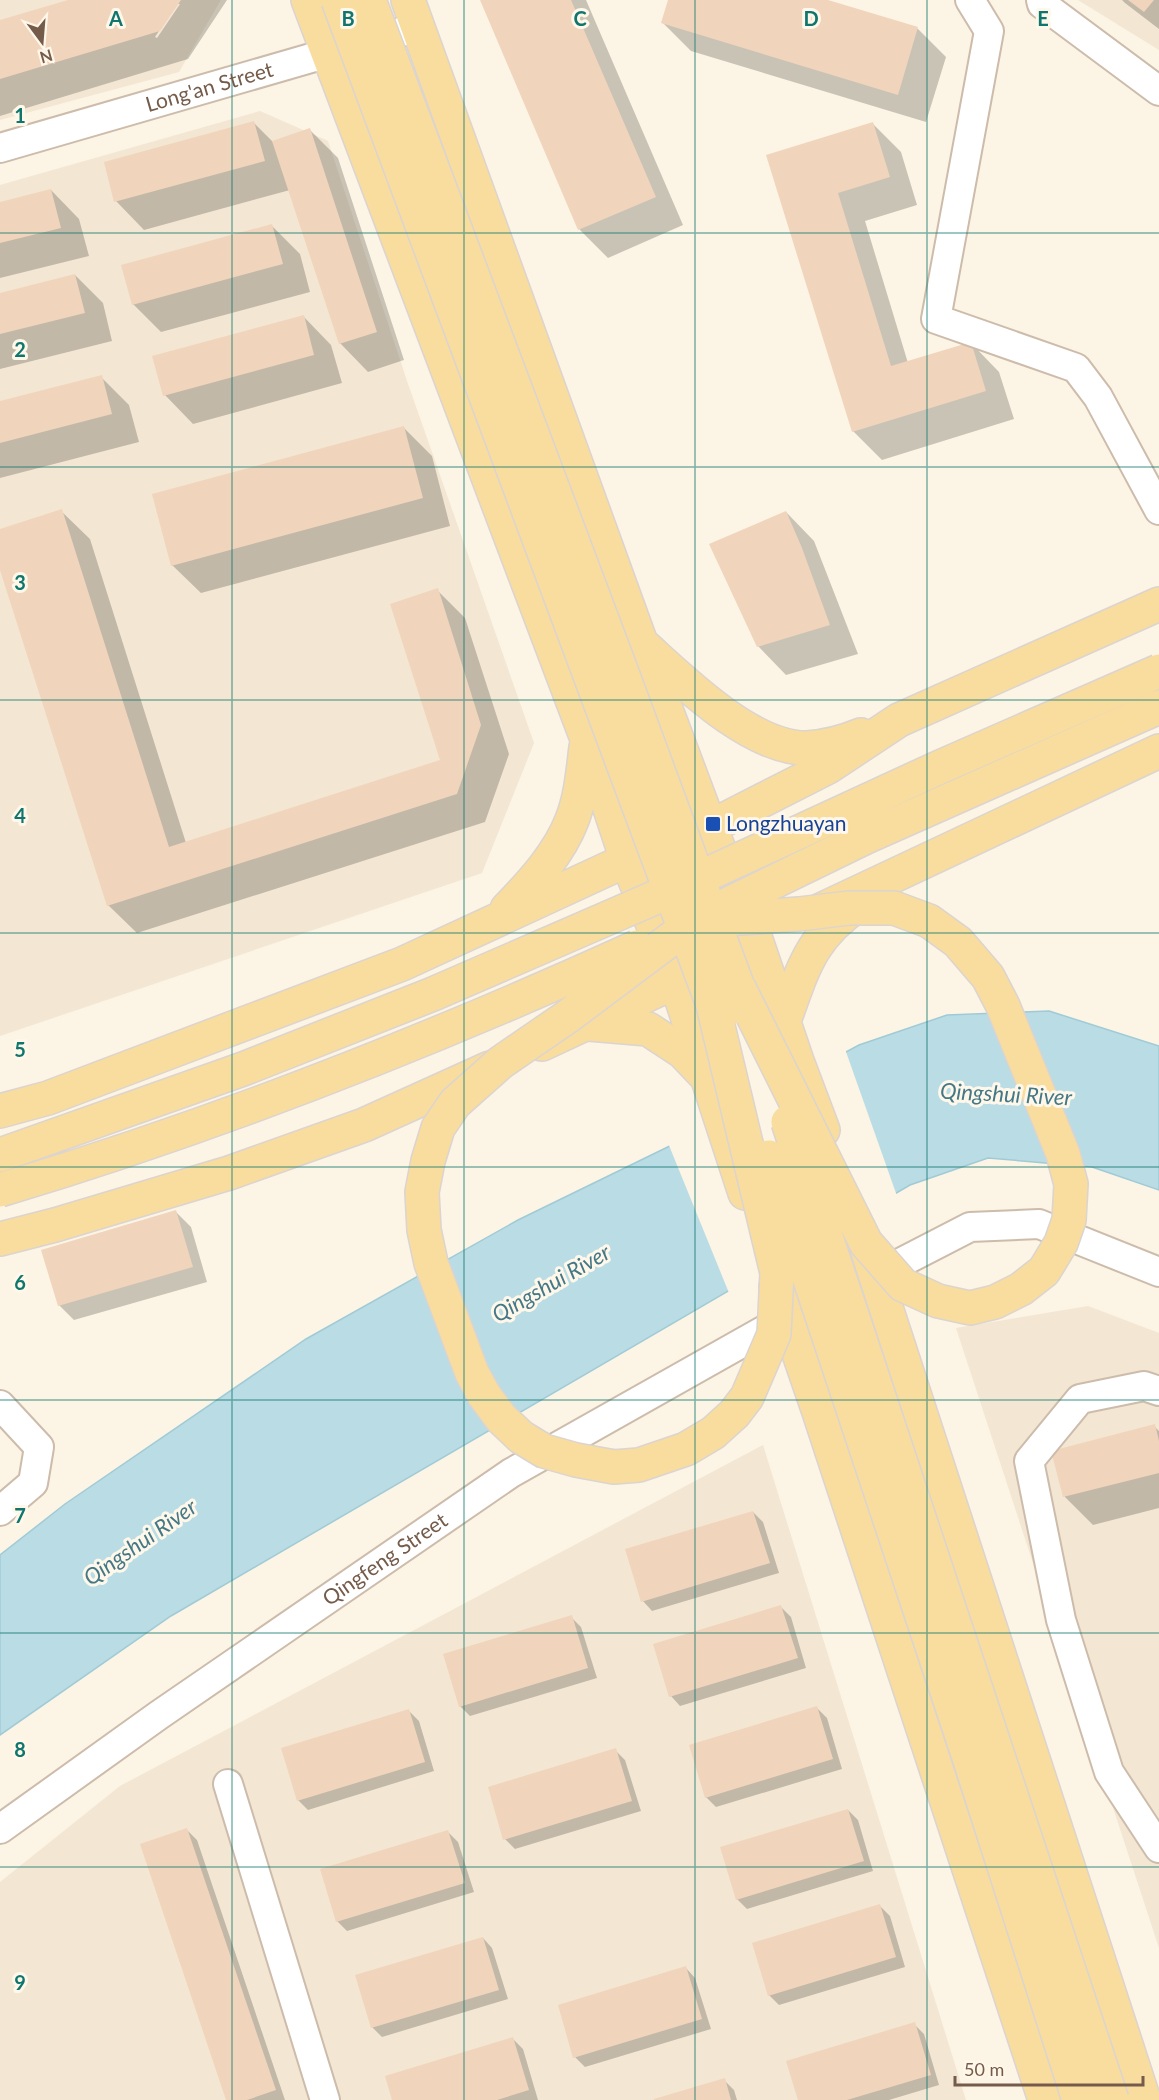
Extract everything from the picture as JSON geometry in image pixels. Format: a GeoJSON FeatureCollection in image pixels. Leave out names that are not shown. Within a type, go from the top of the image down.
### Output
{"type":"FeatureCollection","features":[{"type":"Feature","properties":{"kind":"main road"},"geometry":{"type":"LineString","coordinates":[[308,0],[587,740],[627,860],[676,982],[1045,2100]]}},
{"type":"Feature","properties":{"kind":"main road"},"geometry":{"type":"LineString","coordinates":[[338,0],[725,995],[790,1127],[1112,2100]]}},
{"type":"Feature","properties":{"kind":"main road"},"geometry":{"type":"LineString","coordinates":[[369,0],[617,659],[725,995],[760,1130],[970,1760],[1079,2100]]}},
{"type":"Feature","properties":{"kind":"main road"},"geometry":{"type":"LineString","coordinates":[[413,14],[641,643],[710,827],[756,940],[797,1060],[865,1242],[1143,2100]]}},
{"type":"Feature","properties":{"kind":"main road"},"geometry":{"type":"LineString","coordinates":[[641,643],[696,692],[733,721],[773,742],[806,748],[846,741],[899,720],[1159,604]]}},
{"type":"Feature","properties":{"kind":"main road"},"geometry":{"type":"LineString","coordinates":[[0,1155],[243,1070],[433,994],[684,885],[940,767],[1159,670]]}},
{"type":"Feature","properties":{"kind":"main road"},"geometry":{"type":"LineString","coordinates":[[0,1190],[77,1167],[326,1079],[510,1005],[695,921],[866,837],[1159,707]]}},
{"type":"Feature","properties":{"kind":"main road"},"geometry":{"type":"LineString","coordinates":[[0,1111],[48,1098],[402,964],[627,860],[710,827],[828,767],[899,720]]}},
{"type":"Feature","properties":{"kind":"main road"},"geometry":{"type":"LineString","coordinates":[[497,920],[532,883],[572,821],[582,788],[587,740]]}},
{"type":"Feature","properties":{"kind":"main road"},"geometry":{"type":"LineString","coordinates":[[0,1239],[229,1173],[364,1125],[676,982],[756,940],[1159,751]]}},
{"type":"Feature","properties":{"kind":"main road"},"geometry":{"type":"LineString","coordinates":[[784,1021],[806,960],[824,933],[855,907],[922,863]]}},
{"type":"Feature","properties":{"kind":"main road"},"geometry":{"type":"LineString","coordinates":[[849,908],[894,908],[929,921],[958,942],[988,977],[1003,1006],[1063,1154],[1071,1184],[1069,1220],[1061,1243],[1044,1271],[1022,1289],[995,1302],[970,1308],[938,1301],[903,1285],[866,1243],[725,995],[777,1273],[774,1334],[747,1397],[734,1414],[713,1433],[687,1449],[639,1465],[614,1467],[544,1451],[521,1437],[501,1418],[484,1395],[472,1373],[431,1263],[424,1230],[422,1192],[428,1161],[438,1128],[455,1103],[500,1063],[567,1017],[695,921],[849,908]]}},
{"type":"Feature","properties":{"kind":"main road"},"geometry":{"type":"LineString","coordinates":[[587,1023],[648,1029],[683,1052],[708,1083]]}},
{"type":"Feature","properties":{"kind":"street"},"geometry":{"type":"LineString","coordinates":[[970,0],[988,31],[936,319],[1076,368],[1098,397],[1159,510]]}},
{"type":"Feature","properties":{"kind":"street"},"geometry":{"type":"LineString","coordinates":[[1041,0],[1042,4],[1159,91]]}},
{"type":"Feature","properties":{"kind":"street","name":"Long'an Street"},"geometry":{"type":"LineString","coordinates":[[0,148],[328,54],[413,14]]}},
{"type":"Feature","properties":{"kind":"street"},"geometry":{"type":"LineString","coordinates":[[876,1275],[970,1227],[1039,1224],[1159,1272]]}},
{"type":"Feature","properties":{"kind":"street","name":"Qingfeng Street"},"geometry":{"type":"LineString","coordinates":[[0,1829],[159,1715],[511,1473],[786,1318]]}},
{"type":"Feature","properties":{"kind":"street"},"geometry":{"type":"LineString","coordinates":[[1159,1391],[1144,1386],[1080,1399],[1029,1461],[1061,1620],[1110,1772],[1159,1848]]}},
{"type":"Feature","properties":{"kind":"street"},"geometry":{"type":"LineString","coordinates":[[0,1405],[39,1447],[33,1483],[0,1511]]}},
{"type":"Feature","properties":{"kind":"street"},"geometry":{"type":"LineString","coordinates":[[228,1784],[325,2100]]}},
{"type":"Feature","properties":{"kind":"shaded area"},"geometry":{"type":"Polygon","coordinates":[[[0,0],[221,0],[179,72],[0,120],[0,0]]]}},
{"type":"Feature","properties":{"kind":"shaded area"},"geometry":{"type":"Polygon","coordinates":[[[1078,0],[1159,0],[1159,50],[1078,0]]]}},
{"type":"Feature","properties":{"kind":"shaded area"},"geometry":{"type":"Polygon","coordinates":[[[260,111],[328,141],[407,381],[534,743],[482,873],[0,1036],[0,185],[260,111]]]}},
{"type":"Feature","properties":{"kind":"shaded area"},"geometry":{"type":"Polygon","coordinates":[[[1088,1306],[1159,1333],[1159,1948],[956,1328],[1088,1306]]]}},
{"type":"Feature","properties":{"kind":"shaded area"},"geometry":{"type":"Polygon","coordinates":[[[763,1445],[966,2100],[0,2100],[0,1882],[120,1786],[763,1445]]]}},
{"type":"Feature","properties":{"kind":"water","name":"Qingshui River"},"geometry":{"type":"Polygon","coordinates":[[[1049,1011],[1159,1046],[1159,1190],[1092,1167],[988,1158],[910,1185],[171,1616],[0,1735],[0,1555],[65,1504],[306,1339],[518,1220],[680,1141],[859,1045],[947,1015],[1049,1011]]]}},
{"type":"Feature","properties":{"kind":"pier"},"geometry":{"type":"Polygon","coordinates":[[[845,1049],[897,1196],[729,1293],[668,1143],[845,1049]]]}},
{"type":"Feature","properties":{"kind":"building"},"geometry":{"type":"Polygon","coordinates":[[[68,0],[181,0],[160,31],[0,79],[0,20],[68,0]]]}},
{"type":"Feature","properties":{"kind":"building"},"geometry":{"type":"Polygon","coordinates":[[[480,0],[571,0],[656,197],[578,230],[480,0]]]}},
{"type":"Feature","properties":{"kind":"building"},"geometry":{"type":"Polygon","coordinates":[[[668,0],[828,0],[918,27],[898,95],[661,23],[668,0]]]}},
{"type":"Feature","properties":{"kind":"building"},"geometry":{"type":"Polygon","coordinates":[[[1128,0],[1154,0],[1144,12],[1128,0]]]}},
{"type":"Feature","properties":{"kind":"building"},"geometry":{"type":"Polygon","coordinates":[[[254,121],[265,161],[114,202],[104,162],[254,121]]]}},
{"type":"Feature","properties":{"kind":"building"},"geometry":{"type":"Polygon","coordinates":[[[873,122],[890,177],[838,193],[891,366],[971,342],[986,391],[852,432],[766,155],[873,122]]]}},
{"type":"Feature","properties":{"kind":"building"},"geometry":{"type":"Polygon","coordinates":[[[310,128],[377,332],[339,344],[272,141],[310,128]]]}},
{"type":"Feature","properties":{"kind":"building"},"geometry":{"type":"Polygon","coordinates":[[[51,189],[61,228],[0,243],[0,202],[51,189]]]}},
{"type":"Feature","properties":{"kind":"building"},"geometry":{"type":"Polygon","coordinates":[[[272,224],[283,264],[132,305],[121,265],[272,224]]]}},
{"type":"Feature","properties":{"kind":"building"},"geometry":{"type":"Polygon","coordinates":[[[75,274],[85,313],[0,334],[0,293],[75,274]]]}},
{"type":"Feature","properties":{"kind":"building"},"geometry":{"type":"Polygon","coordinates":[[[304,315],[314,355],[163,396],[152,356],[304,315]]]}},
{"type":"Feature","properties":{"kind":"building"},"geometry":{"type":"Polygon","coordinates":[[[102,375],[112,414],[0,443],[0,401],[102,375]]]}},
{"type":"Feature","properties":{"kind":"building"},"geometry":{"type":"Polygon","coordinates":[[[404,426],[423,498],[171,566],[152,494],[404,426]]]}},
{"type":"Feature","properties":{"kind":"building"},"geometry":{"type":"Polygon","coordinates":[[[62,509],[169,847],[440,760],[390,604],[438,588],[481,725],[457,794],[107,906],[0,570],[0,529],[62,509]]]}},
{"type":"Feature","properties":{"kind":"building"},"geometry":{"type":"Polygon","coordinates":[[[786,511],[830,625],[757,647],[709,544],[786,511]]]}},
{"type":"Feature","properties":{"kind":"building"},"geometry":{"type":"Polygon","coordinates":[[[176,1210],[193,1267],[58,1306],[41,1250],[176,1210]]]}},
{"type":"Feature","properties":{"kind":"building"},"geometry":{"type":"Polygon","coordinates":[[[1155,1424],[1159,1441],[1159,1473],[1063,1497],[1051,1451],[1155,1424]]]}},
{"type":"Feature","properties":{"kind":"building"},"geometry":{"type":"Polygon","coordinates":[[[753,1511],[770,1563],[641,1602],[625,1549],[753,1511]]]}},
{"type":"Feature","properties":{"kind":"building"},"geometry":{"type":"Polygon","coordinates":[[[781,1605],[798,1658],[669,1697],[653,1644],[781,1605]]]}},
{"type":"Feature","properties":{"kind":"building"},"geometry":{"type":"Polygon","coordinates":[[[572,1615],[588,1668],[459,1707],[443,1654],[572,1615]]]}},
{"type":"Feature","properties":{"kind":"building"},"geometry":{"type":"Polygon","coordinates":[[[817,1706],[833,1759],[705,1798],[689,1745],[817,1706]]]}},
{"type":"Feature","properties":{"kind":"building"},"geometry":{"type":"Polygon","coordinates":[[[409,1709],[425,1762],[297,1801],[281,1748],[409,1709]]]}},
{"type":"Feature","properties":{"kind":"building"},"geometry":{"type":"Polygon","coordinates":[[[616,1748],[632,1801],[503,1840],[488,1787],[616,1748]]]}},
{"type":"Feature","properties":{"kind":"building"},"geometry":{"type":"Polygon","coordinates":[[[848,1809],[864,1861],[736,1900],[720,1847],[848,1809]]]}},
{"type":"Feature","properties":{"kind":"building"},"geometry":{"type":"Polygon","coordinates":[[[187,1828],[276,2090],[247,2100],[226,2100],[140,1844],[187,1828]]]}},
{"type":"Feature","properties":{"kind":"building"},"geometry":{"type":"Polygon","coordinates":[[[448,1830],[465,1883],[336,1922],[320,1869],[448,1830]]]}},
{"type":"Feature","properties":{"kind":"building"},"geometry":{"type":"Polygon","coordinates":[[[880,1904],[896,1957],[768,1996],[752,1943],[880,1904]]]}},
{"type":"Feature","properties":{"kind":"building"},"geometry":{"type":"Polygon","coordinates":[[[483,1937],[499,1990],[371,2028],[355,1975],[483,1937]]]}},
{"type":"Feature","properties":{"kind":"building"},"geometry":{"type":"Polygon","coordinates":[[[686,1966],[702,2019],[573,2058],[558,2005],[686,1966]]]}},
{"type":"Feature","properties":{"kind":"building"},"geometry":{"type":"Polygon","coordinates":[[[915,2022],[931,2075],[847,2100],[798,2100],[786,2061],[915,2022]]]}},
{"type":"Feature","properties":{"kind":"building"},"geometry":{"type":"Polygon","coordinates":[[[513,2037],[529,2090],[497,2100],[392,2100],[385,2076],[513,2037]]]}},
{"type":"Feature","properties":{"kind":"building"},"geometry":{"type":"Polygon","coordinates":[[[725,2078],[731,2100],[654,2100],[654,2099],[725,2078]]]}},
{"type":"Feature","properties":{"kind":"place","name":"Longzhuayan"},"geometry":{"type":"Point","coordinates":[713,824]}}]}
